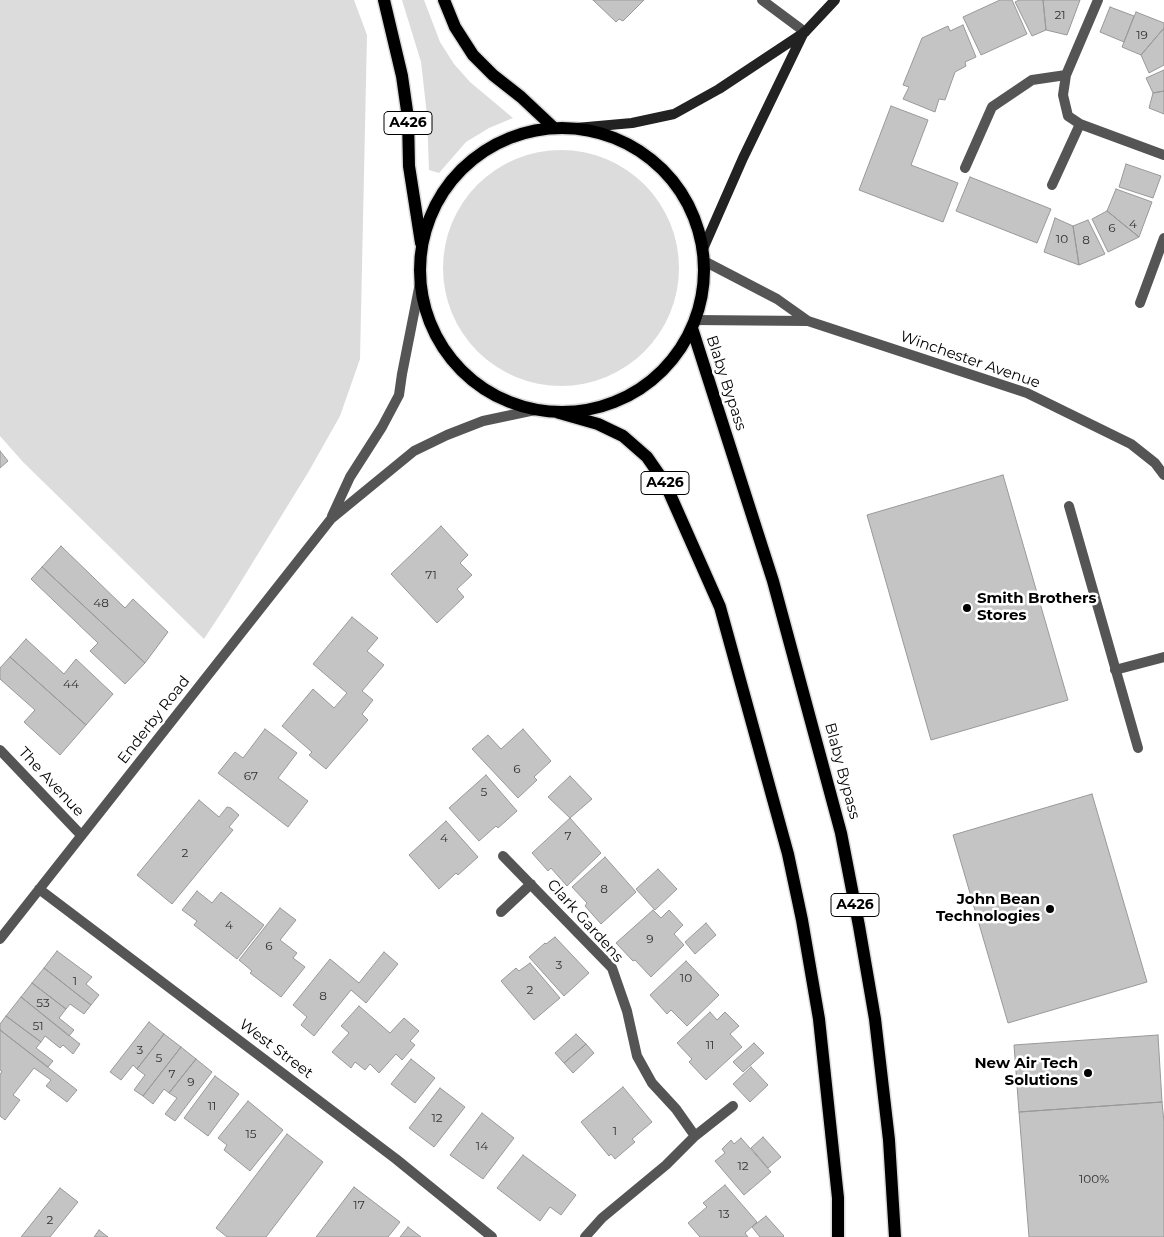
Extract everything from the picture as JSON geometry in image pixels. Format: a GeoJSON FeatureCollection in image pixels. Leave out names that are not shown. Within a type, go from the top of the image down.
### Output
{"type":"FeatureCollection","features":[{"type":"Feature","properties":{"kind":"main road","name":"A426"},"geometry":{"type":"LineString","coordinates":[[384,0],[402,76],[408,118],[409,166],[421,248]]}},
{"type":"Feature","properties":{"kind":"main road"},"geometry":{"type":"LineString","coordinates":[[444,0],[456,27],[473,55],[554,128]]}},
{"type":"Feature","properties":{"kind":"main road"},"geometry":{"type":"LineString","coordinates":[[576,128],[600,133],[623,141],[644,153],[663,169],[678,186],[691,208],[699,230],[704,255],[702,292],[693,324],[682,345],[668,364],[650,382],[627,396],[601,407],[578,411],[556,412],[535,410],[510,403],[477,384],[447,354],[434,332],[423,300],[420,283],[421,248],[433,210],[446,187],[459,172],[480,154],[502,140],[527,132],[554,128],[632,123],[674,114],[719,89],[805,32],[835,0]]}},
{"type":"Feature","properties":{"kind":"main road"},"geometry":{"type":"LineString","coordinates":[[704,255],[744,158],[805,32]]}},
{"type":"Feature","properties":{"kind":"main road","name":"Blaby Bypass"},"geometry":{"type":"LineString","coordinates":[[693,324],[773,581],[841,832],[860,926],[875,1019],[889,1140],[895,1237]]}},
{"type":"Feature","properties":{"kind":"main road","name":"A426"},"geometry":{"type":"LineString","coordinates":[[556,412],[598,424],[623,436],[647,457],[665,483],[720,607],[786,845],[802,920],[819,1019],[838,1198],[838,1237]]}},
{"type":"Feature","properties":{"kind":"street"},"geometry":{"type":"LineString","coordinates":[[762,0],[805,32]]}},
{"type":"Feature","properties":{"kind":"street"},"geometry":{"type":"LineString","coordinates":[[1098,0],[1066,75],[1064,95],[1068,116],[1080,124],[1164,155]]}},
{"type":"Feature","properties":{"kind":"street"},"geometry":{"type":"LineString","coordinates":[[965,168],[992,107],[1032,80],[1066,75]]}},
{"type":"Feature","properties":{"kind":"street"},"geometry":{"type":"LineString","coordinates":[[1052,185],[1080,124]]}},
{"type":"Feature","properties":{"kind":"street"},"geometry":{"type":"LineString","coordinates":[[1140,303],[1164,238]]}},
{"type":"Feature","properties":{"kind":"street","name":"Winchester Avenue"},"geometry":{"type":"LineString","coordinates":[[704,255],[777,299],[808,321],[1027,393],[1131,444],[1155,463],[1164,475]]}},
{"type":"Feature","properties":{"kind":"street","name":"Enderby Road"},"geometry":{"type":"LineString","coordinates":[[331,519],[350,477],[382,427],[399,395],[420,283]]}},
{"type":"Feature","properties":{"kind":"street","name":"Winchester Avenue"},"geometry":{"type":"LineString","coordinates":[[693,324],[808,321]]}},
{"type":"Feature","properties":{"kind":"street","name":"Enderby Road"},"geometry":{"type":"LineString","coordinates":[[0,940],[331,519],[414,451],[447,434],[484,421],[535,410]]}},
{"type":"Feature","properties":{"kind":"street"},"geometry":{"type":"LineString","coordinates":[[1069,506],[1138,748]]}},
{"type":"Feature","properties":{"kind":"street"},"geometry":{"type":"LineString","coordinates":[[1115,670],[1164,657]]}},
{"type":"Feature","properties":{"kind":"street","name":"The Avenue"},"geometry":{"type":"LineString","coordinates":[[0,750],[81,835]]}},
{"type":"Feature","properties":{"kind":"street","name":"Clark Gardens"},"geometry":{"type":"LineString","coordinates":[[504,856],[612,968],[627,1012],[637,1056],[652,1083],[676,1109],[694,1136]]}},
{"type":"Feature","properties":{"kind":"street","name":"Clark Gardens"},"geometry":{"type":"LineString","coordinates":[[501,912],[531,884]]}},
{"type":"Feature","properties":{"kind":"street","name":"West Street"},"geometry":{"type":"LineString","coordinates":[[39,888],[396,1159],[492,1237]]}},
{"type":"Feature","properties":{"kind":"street"},"geometry":{"type":"LineString","coordinates":[[585,1237],[602,1218],[666,1165],[694,1136],[733,1106]]}},
{"type":"Feature","properties":{"kind":"shaded area"},"geometry":{"type":"Polygon","coordinates":[[[0,0],[354,0],[367,35],[360,359],[340,416],[309,471],[204,639],[23,462],[0,436],[0,0]]]}},
{"type":"Feature","properties":{"kind":"shaded area"},"geometry":{"type":"Polygon","coordinates":[[[402,0],[424,0],[440,42],[454,64],[470,82],[513,118],[489,128],[466,142],[439,173],[429,170],[427,115],[421,62],[402,0]]]}},
{"type":"Feature","properties":{"kind":"shaded area"},"geometry":{"type":"Polygon","coordinates":[[[549,150],[573,150],[617,163],[645,184],[666,212],[677,245],[679,268],[677,291],[666,324],[645,352],[617,373],[595,381],[573,386],[549,386],[505,373],[486,360],[469,343],[456,324],[448,302],[443,280],[443,256],[456,212],[469,193],[486,176],[505,163],[527,155],[549,150]]]}},
{"type":"Feature","properties":{"kind":"building"},"geometry":{"type":"Polygon","coordinates":[[[593,0],[644,0],[623,21],[619,19],[616,22],[593,0]]]}},
{"type":"Feature","properties":{"kind":"building"},"geometry":{"type":"Polygon","coordinates":[[[1000,0],[1012,0],[1027,34],[981,55],[963,17],[1000,0]]]}},
{"type":"Feature","properties":{"kind":"building"},"geometry":{"type":"Polygon","coordinates":[[[1019,0],[1043,0],[1046,30],[1032,36],[1015,2],[1019,0]]]}},
{"type":"Feature","properties":{"kind":"building"},"geometry":{"type":"Polygon","coordinates":[[[1043,0],[1080,0],[1067,35],[1046,30],[1043,0]]]}},
{"type":"Feature","properties":{"kind":"building"},"geometry":{"type":"Polygon","coordinates":[[[1110,7],[1134,16],[1124,42],[1100,32],[1110,7]]]}},
{"type":"Feature","properties":{"kind":"building"},"geometry":{"type":"Polygon","coordinates":[[[1136,12],[1164,23],[1164,28],[1141,55],[1122,47],[1136,12]]]}},
{"type":"Feature","properties":{"kind":"building"},"geometry":{"type":"Polygon","coordinates":[[[963,25],[976,57],[965,62],[966,66],[955,72],[945,100],[939,99],[935,112],[903,99],[909,87],[903,85],[922,38],[948,26],[950,31],[963,25]]]}},
{"type":"Feature","properties":{"kind":"building"},"geometry":{"type":"Polygon","coordinates":[[[1164,28],[1164,65],[1149,73],[1141,55],[1164,28]]]}},
{"type":"Feature","properties":{"kind":"building"},"geometry":{"type":"Polygon","coordinates":[[[1164,70],[1164,91],[1153,93],[1146,78],[1164,70]]]}},
{"type":"Feature","properties":{"kind":"building"},"geometry":{"type":"Polygon","coordinates":[[[1164,91],[1164,114],[1149,108],[1153,93],[1164,91]]]}},
{"type":"Feature","properties":{"kind":"building"},"geometry":{"type":"Polygon","coordinates":[[[891,106],[928,120],[911,165],[958,183],[943,222],[859,190],[891,106]]]}},
{"type":"Feature","properties":{"kind":"building"},"geometry":{"type":"Polygon","coordinates":[[[1126,164],[1161,176],[1153,198],[1119,187],[1126,164]]]}},
{"type":"Feature","properties":{"kind":"building"},"geometry":{"type":"Polygon","coordinates":[[[970,177],[1051,209],[1037,243],[956,211],[970,177]]]}},
{"type":"Feature","properties":{"kind":"building"},"geometry":{"type":"Polygon","coordinates":[[[1116,189],[1152,202],[1139,237],[1107,211],[1116,189]]]}},
{"type":"Feature","properties":{"kind":"building"},"geometry":{"type":"Polygon","coordinates":[[[1107,211],[1139,237],[1108,252],[1092,219],[1107,211]]]}},
{"type":"Feature","properties":{"kind":"building"},"geometry":{"type":"Polygon","coordinates":[[[1055,218],[1073,226],[1079,265],[1044,252],[1055,218]]]}},
{"type":"Feature","properties":{"kind":"building"},"geometry":{"type":"Polygon","coordinates":[[[1088,220],[1105,254],[1079,265],[1073,226],[1088,220]]]}},
{"type":"Feature","properties":{"kind":"building"},"geometry":{"type":"Polygon","coordinates":[[[0,451],[8,461],[0,468],[0,451]]]}},
{"type":"Feature","properties":{"kind":"building","name":"Smith Brothers Stores"},"geometry":{"type":"Polygon","coordinates":[[[1003,475],[1068,700],[931,740],[867,515],[1003,475]]]}},
{"type":"Feature","properties":{"kind":"building"},"geometry":{"type":"Polygon","coordinates":[[[441,526],[468,555],[460,563],[472,575],[457,589],[464,597],[437,623],[391,574],[441,526]]]}},
{"type":"Feature","properties":{"kind":"building"},"geometry":{"type":"Polygon","coordinates":[[[61,546],[125,608],[133,599],[168,632],[145,663],[42,567],[61,546]]]}},
{"type":"Feature","properties":{"kind":"building"},"geometry":{"type":"Polygon","coordinates":[[[42,567],[145,663],[125,684],[90,651],[98,643],[31,579],[42,567]]]}},
{"type":"Feature","properties":{"kind":"building"},"geometry":{"type":"Polygon","coordinates":[[[352,617],[378,638],[367,651],[384,665],[362,691],[373,700],[362,714],[368,720],[326,769],[309,755],[312,752],[282,726],[313,689],[334,708],[347,693],[313,664],[352,617]]]}},
{"type":"Feature","properties":{"kind":"building"},"geometry":{"type":"Polygon","coordinates":[[[26,639],[64,674],[76,659],[113,694],[86,725],[10,657],[26,639]]]}},
{"type":"Feature","properties":{"kind":"building"},"geometry":{"type":"Polygon","coordinates":[[[10,657],[86,725],[60,755],[24,722],[35,710],[0,679],[0,668],[10,657]]]}},
{"type":"Feature","properties":{"kind":"building"},"geometry":{"type":"Polygon","coordinates":[[[265,729],[297,753],[278,778],[308,801],[288,827],[218,773],[235,752],[243,758],[265,729]]]}},
{"type":"Feature","properties":{"kind":"building"},"geometry":{"type":"Polygon","coordinates":[[[523,729],[551,761],[534,777],[537,780],[518,798],[472,749],[488,735],[501,749],[523,729]]]}},
{"type":"Feature","properties":{"kind":"building"},"geometry":{"type":"Polygon","coordinates":[[[486,775],[517,811],[498,828],[496,826],[479,841],[449,808],[486,775]]]}},
{"type":"Feature","properties":{"kind":"building"},"geometry":{"type":"Polygon","coordinates":[[[570,776],[592,799],[570,818],[548,797],[570,776]]]}},
{"type":"Feature","properties":{"kind":"building","name":"John Bean Technologies"},"geometry":{"type":"Polygon","coordinates":[[[1092,794],[1147,982],[1008,1023],[953,835],[1092,794]]]}},
{"type":"Feature","properties":{"kind":"building"},"geometry":{"type":"Polygon","coordinates":[[[199,800],[219,817],[227,807],[239,815],[229,827],[233,830],[172,904],[137,875],[199,800]]]}},
{"type":"Feature","properties":{"kind":"building"},"geometry":{"type":"Polygon","coordinates":[[[570,818],[601,853],[567,886],[551,868],[548,871],[532,853],[570,818]]]}},
{"type":"Feature","properties":{"kind":"building"},"geometry":{"type":"Polygon","coordinates":[[[446,821],[478,857],[458,875],[456,873],[439,889],[409,855],[446,821]]]}},
{"type":"Feature","properties":{"kind":"building"},"geometry":{"type":"Polygon","coordinates":[[[605,857],[636,892],[601,924],[585,906],[587,903],[572,887],[605,857]]]}},
{"type":"Feature","properties":{"kind":"building"},"geometry":{"type":"Polygon","coordinates":[[[658,869],[677,889],[655,910],[636,889],[658,869]]]}},
{"type":"Feature","properties":{"kind":"building"},"geometry":{"type":"Polygon","coordinates":[[[197,891],[212,903],[221,892],[264,925],[237,959],[194,925],[197,921],[182,910],[197,891]]]}},
{"type":"Feature","properties":{"kind":"building"},"geometry":{"type":"Polygon","coordinates":[[[280,908],[296,920],[280,940],[297,953],[293,958],[305,967],[281,997],[250,973],[252,971],[239,960],[280,908]]]}},
{"type":"Feature","properties":{"kind":"building"},"geometry":{"type":"Polygon","coordinates":[[[653,910],[661,918],[669,910],[683,925],[674,934],[684,945],[651,977],[616,943],[653,910]]]}},
{"type":"Feature","properties":{"kind":"building"},"geometry":{"type":"Polygon","coordinates":[[[706,923],[716,935],[695,954],[685,942],[706,923]]]}},
{"type":"Feature","properties":{"kind":"building"},"geometry":{"type":"Polygon","coordinates":[[[555,937],[589,973],[564,996],[529,957],[555,937]]]}},
{"type":"Feature","properties":{"kind":"building"},"geometry":{"type":"Polygon","coordinates":[[[57,951],[92,977],[86,984],[99,995],[91,1005],[44,968],[57,951]]]}},
{"type":"Feature","properties":{"kind":"building"},"geometry":{"type":"Polygon","coordinates":[[[384,952],[398,964],[366,1003],[351,990],[314,1036],[301,1025],[307,1017],[293,1005],[330,959],[359,983],[384,952]]]}},
{"type":"Feature","properties":{"kind":"building"},"geometry":{"type":"Polygon","coordinates":[[[686,961],[719,995],[687,1026],[671,1010],[667,1014],[650,995],[686,961]]]}},
{"type":"Feature","properties":{"kind":"building"},"geometry":{"type":"Polygon","coordinates":[[[530,963],[560,998],[534,1020],[501,981],[516,968],[519,971],[530,963]]]}},
{"type":"Feature","properties":{"kind":"building"},"geometry":{"type":"Polygon","coordinates":[[[44,968],[91,1005],[84,1014],[70,1004],[66,1009],[32,983],[44,968]]]}},
{"type":"Feature","properties":{"kind":"building"},"geometry":{"type":"Polygon","coordinates":[[[32,983],[66,1009],[59,1018],[74,1030],[69,1036],[21,997],[32,983]]]}},
{"type":"Feature","properties":{"kind":"building"},"geometry":{"type":"Polygon","coordinates":[[[21,997],[80,1044],[73,1054],[63,1045],[60,1048],[45,1036],[41,1042],[6,1016],[21,997]]]}},
{"type":"Feature","properties":{"kind":"building"},"geometry":{"type":"Polygon","coordinates":[[[359,1006],[390,1033],[404,1018],[419,1031],[410,1041],[415,1045],[402,1060],[396,1054],[379,1073],[370,1064],[365,1070],[355,1062],[351,1068],[332,1052],[349,1033],[341,1026],[359,1006]]]}},
{"type":"Feature","properties":{"kind":"building"},"geometry":{"type":"Polygon","coordinates":[[[710,1012],[717,1020],[725,1012],[739,1026],[730,1034],[742,1047],[706,1080],[689,1062],[692,1059],[677,1043],[710,1012]]]}},
{"type":"Feature","properties":{"kind":"building"},"geometry":{"type":"Polygon","coordinates":[[[6,1016],[41,1042],[36,1048],[53,1061],[48,1067],[0,1030],[0,1024],[6,1016]]]}},
{"type":"Feature","properties":{"kind":"building"},"geometry":{"type":"Polygon","coordinates":[[[149,1022],[164,1034],[137,1069],[133,1065],[121,1080],[110,1072],[149,1022]]]}},
{"type":"Feature","properties":{"kind":"building"},"geometry":{"type":"Polygon","coordinates":[[[0,1030],[77,1090],[67,1102],[46,1086],[51,1080],[34,1068],[13,1095],[20,1100],[5,1120],[0,1116],[0,1075],[2,1071],[0,1070],[0,1030]]]}},
{"type":"Feature","properties":{"kind":"building"},"geometry":{"type":"Polygon","coordinates":[[[164,1034],[181,1047],[143,1096],[134,1090],[145,1075],[137,1069],[164,1034]]]}},
{"type":"Feature","properties":{"kind":"building"},"geometry":{"type":"Polygon","coordinates":[[[576,1034],[586,1044],[564,1063],[555,1053],[576,1034]]]}},
{"type":"Feature","properties":{"kind":"building","name":"New Air Tech Solutions"},"geometry":{"type":"Polygon","coordinates":[[[1158,1035],[1162,1102],[1019,1112],[1014,1045],[1158,1035]]]}},
{"type":"Feature","properties":{"kind":"building"},"geometry":{"type":"Polygon","coordinates":[[[754,1043],[764,1053],[743,1072],[733,1062],[754,1043]]]}},
{"type":"Feature","properties":{"kind":"building"},"geometry":{"type":"Polygon","coordinates":[[[586,1044],[594,1053],[573,1073],[564,1063],[586,1044]]]}},
{"type":"Feature","properties":{"kind":"building"},"geometry":{"type":"Polygon","coordinates":[[[181,1047],[196,1059],[169,1093],[164,1089],[153,1104],[143,1096],[181,1047]]]}},
{"type":"Feature","properties":{"kind":"building"},"geometry":{"type":"Polygon","coordinates":[[[196,1059],[212,1072],[175,1121],[165,1114],[177,1098],[169,1093],[196,1059]]]}},
{"type":"Feature","properties":{"kind":"building"},"geometry":{"type":"Polygon","coordinates":[[[411,1059],[435,1078],[415,1103],[391,1084],[411,1059]]]}},
{"type":"Feature","properties":{"kind":"building"},"geometry":{"type":"Polygon","coordinates":[[[751,1067],[768,1085],[750,1102],[733,1084],[751,1067]]]}},
{"type":"Feature","properties":{"kind":"building"},"geometry":{"type":"Polygon","coordinates":[[[215,1076],[239,1094],[208,1136],[184,1118],[215,1076]]]}},
{"type":"Feature","properties":{"kind":"building"},"geometry":{"type":"Polygon","coordinates":[[[623,1087],[652,1122],[632,1139],[635,1142],[615,1159],[611,1154],[609,1156],[581,1122],[623,1087]]]}},
{"type":"Feature","properties":{"kind":"building"},"geometry":{"type":"Polygon","coordinates":[[[440,1088],[465,1107],[434,1147],[409,1128],[440,1088]]]}},
{"type":"Feature","properties":{"kind":"building"},"geometry":{"type":"Polygon","coordinates":[[[248,1101],[283,1130],[250,1171],[224,1150],[227,1145],[218,1138],[248,1101]]]}},
{"type":"Feature","properties":{"kind":"building"},"geometry":{"type":"Polygon","coordinates":[[[1162,1102],[1164,1122],[1164,1237],[1029,1237],[1019,1112],[1162,1102]]]}},
{"type":"Feature","properties":{"kind":"building"},"geometry":{"type":"Polygon","coordinates":[[[482,1113],[514,1138],[483,1179],[450,1155],[482,1113]]]}},
{"type":"Feature","properties":{"kind":"building"},"geometry":{"type":"Polygon","coordinates":[[[287,1134],[323,1162],[266,1237],[227,1237],[216,1228],[287,1134]]]}},
{"type":"Feature","properties":{"kind":"building"},"geometry":{"type":"Polygon","coordinates":[[[763,1137],[781,1157],[768,1168],[751,1148],[763,1137]]]}},
{"type":"Feature","properties":{"kind":"building"},"geometry":{"type":"Polygon","coordinates":[[[741,1138],[771,1172],[744,1195],[715,1161],[725,1153],[722,1149],[731,1140],[734,1144],[741,1138]]]}},
{"type":"Feature","properties":{"kind":"building"},"geometry":{"type":"Polygon","coordinates":[[[523,1155],[576,1195],[561,1215],[550,1207],[540,1221],[497,1188],[523,1155]]]}},
{"type":"Feature","properties":{"kind":"building"},"geometry":{"type":"Polygon","coordinates":[[[725,1185],[757,1222],[745,1233],[748,1237],[700,1237],[688,1223],[707,1207],[703,1203],[725,1185]]]}},
{"type":"Feature","properties":{"kind":"building"},"geometry":{"type":"Polygon","coordinates":[[[354,1187],[400,1222],[388,1237],[316,1237],[354,1187]]]}},
{"type":"Feature","properties":{"kind":"building"},"geometry":{"type":"Polygon","coordinates":[[[60,1188],[78,1202],[50,1237],[21,1237],[60,1188]]]}},
{"type":"Feature","properties":{"kind":"building"},"geometry":{"type":"Polygon","coordinates":[[[766,1216],[783,1237],[760,1237],[752,1227],[766,1216]]]}},
{"type":"Feature","properties":{"kind":"building"},"geometry":{"type":"Polygon","coordinates":[[[408,1227],[421,1237],[400,1237],[408,1227]]]}},
{"type":"Feature","properties":{"kind":"building"},"geometry":{"type":"Polygon","coordinates":[[[99,1230],[108,1237],[94,1237],[99,1230]]]}},
{"type":"Feature","properties":{"kind":"place","name":"Smith Brothers Stores"},"geometry":{"type":"Point","coordinates":[967,608]}},
{"type":"Feature","properties":{"kind":"place","name":"John Bean Technologies"},"geometry":{"type":"Point","coordinates":[1050,909]}},
{"type":"Feature","properties":{"kind":"place","name":"New Air Tech Solutions"},"geometry":{"type":"Point","coordinates":[1088,1073]}}]}
